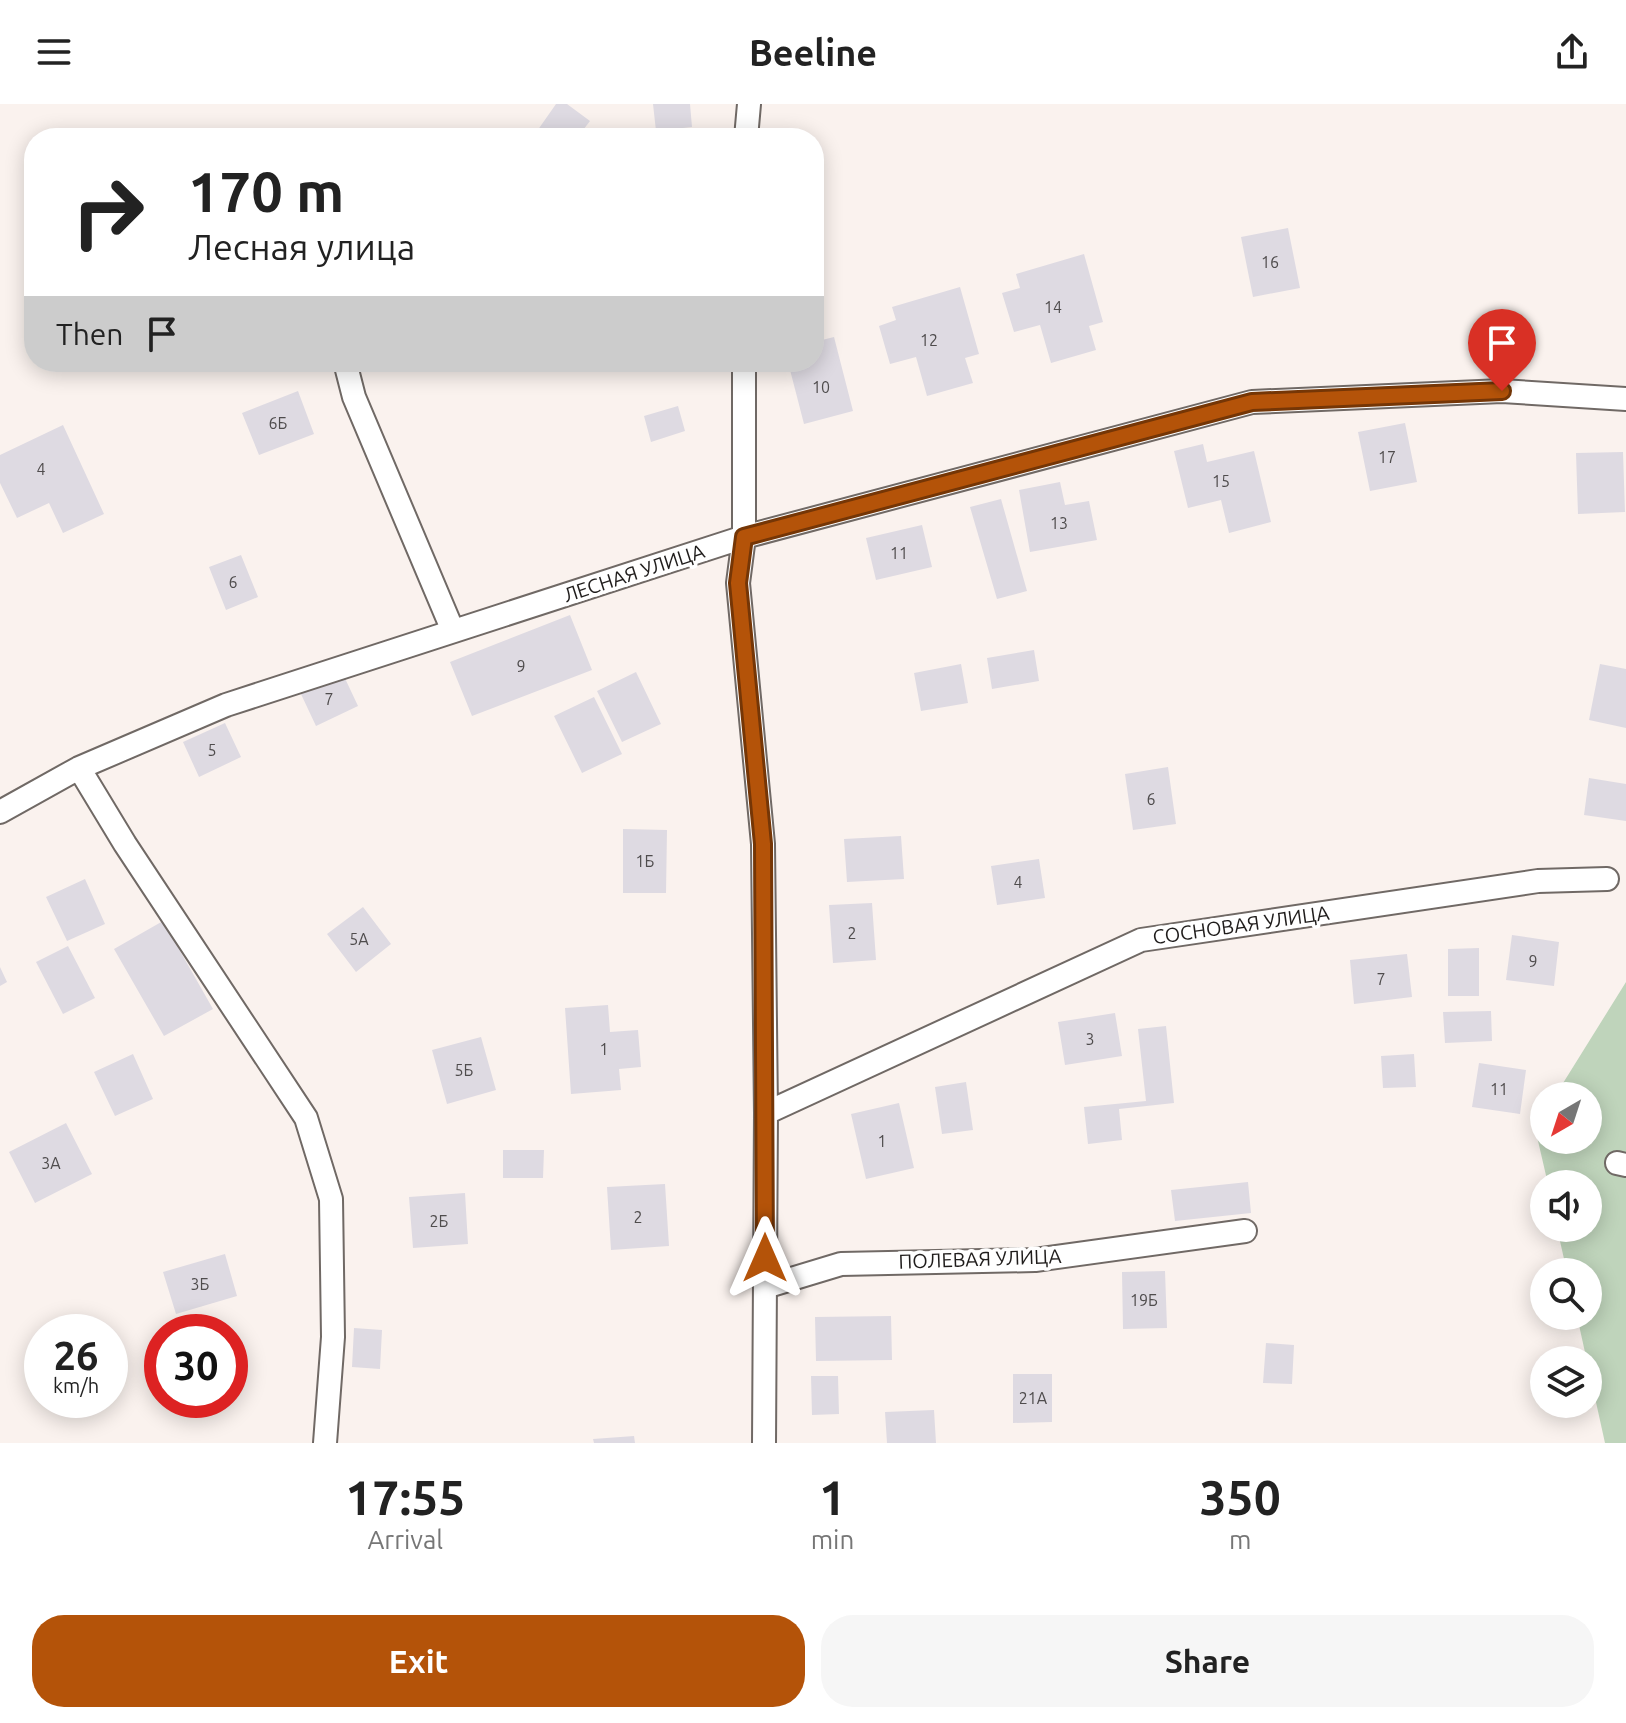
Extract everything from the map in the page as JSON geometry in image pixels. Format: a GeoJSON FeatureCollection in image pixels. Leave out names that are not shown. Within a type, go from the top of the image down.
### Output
{"type":"FeatureCollection","features":[{"type":"Feature","properties":{"kind":"street"},"geometry":{"type":"LineString","coordinates":[[747,128],[749,104]]}},
{"type":"Feature","properties":{"kind":"street"},"geometry":{"type":"LineString","coordinates":[[348,372],[354,397],[453,631]]}},
{"type":"Feature","properties":{"kind":"street"},"geometry":{"type":"LineString","coordinates":[[744,372],[744,537],[738,583],[763,844],[766,1113],[764,1443]]}},
{"type":"Feature","properties":{"kind":"street","name":"ЛЕСНАЯ УЛИЦА"},"geometry":{"type":"LineString","coordinates":[[0,812],[79,768],[226,705],[744,537],[1252,402],[1502,391],[1626,399]]}},
{"type":"Feature","properties":{"kind":"street"},"geometry":{"type":"LineString","coordinates":[[79,768],[125,844],[306,1118],[331,1199],[333,1337],[325,1443]]}},
{"type":"Feature","properties":{"kind":"street","name":"СОСНОВАЯ УЛИЦА"},"geometry":{"type":"LineString","coordinates":[[766,1113],[1141,940],[1538,881],[1607,879]]}},
{"type":"Feature","properties":{"kind":"street","name":"ПОЛЕВАЯ УЛИЦА"},"geometry":{"type":"LineString","coordinates":[[765,1287],[841,1264],[1035,1260],[1245,1231]]}},
{"type":"Feature","properties":{"kind":"green space"},"geometry":{"type":"Polygon","coordinates":[[[1626,982],[1626,1443],[1605,1443],[1599,1418],[1602,1418],[1602,1346],[1584,1346],[1580,1330],[1602,1330],[1602,1258],[1564,1258],[1560,1242],[1602,1242],[1602,1170],[1545,1170],[1541,1154],[1602,1154],[1602,1082],[1564,1082],[1626,982]]]}},
{"type":"Feature","properties":{"kind":"building"},"geometry":{"type":"Polygon","coordinates":[[[556,104],[567,104],[590,121],[585,128],[539,128],[556,104]]]}},
{"type":"Feature","properties":{"kind":"building"},"geometry":{"type":"Polygon","coordinates":[[[653,104],[690,104],[692,127],[656,128],[653,104]]]}},
{"type":"Feature","properties":{"kind":"building"},"geometry":{"type":"Polygon","coordinates":[[[1288,228],[1300,288],[1253,297],[1241,237],[1288,228]]]}},
{"type":"Feature","properties":{"kind":"building"},"geometry":{"type":"Polygon","coordinates":[[[1084,254],[1103,322],[1089,326],[1096,350],[1051,363],[1040,325],[1014,332],[1002,293],[1020,288],[1016,274],[1084,254]]]}},
{"type":"Feature","properties":{"kind":"building"},"geometry":{"type":"Polygon","coordinates":[[[960,287],[979,354],[965,358],[973,383],[927,396],[916,357],[890,364],[879,326],[896,320],[892,307],[960,287]]]}},
{"type":"Feature","properties":{"kind":"building"},"geometry":{"type":"Polygon","coordinates":[[[834,337],[853,411],[804,424],[791,372],[824,372],[824,340],[834,337]]]}},
{"type":"Feature","properties":{"kind":"building"},"geometry":{"type":"Polygon","coordinates":[[[298,391],[314,434],[259,455],[242,413],[298,391]]]}},
{"type":"Feature","properties":{"kind":"building"},"geometry":{"type":"Polygon","coordinates":[[[678,406],[685,431],[651,442],[644,416],[678,406]]]}},
{"type":"Feature","properties":{"kind":"building"},"geometry":{"type":"Polygon","coordinates":[[[1405,423],[1417,482],[1370,491],[1358,432],[1405,423]]]}},
{"type":"Feature","properties":{"kind":"building"},"geometry":{"type":"Polygon","coordinates":[[[63,425],[104,514],[63,533],[49,503],[17,518],[0,483],[0,455],[63,425]]]}},
{"type":"Feature","properties":{"kind":"building"},"geometry":{"type":"Polygon","coordinates":[[[1203,444],[1207,462],[1254,451],[1271,522],[1229,533],[1221,500],[1188,508],[1174,451],[1203,444]]]}},
{"type":"Feature","properties":{"kind":"building"},"geometry":{"type":"Polygon","coordinates":[[[1623,452],[1625,512],[1578,514],[1576,453],[1623,452]]]}},
{"type":"Feature","properties":{"kind":"building"},"geometry":{"type":"Polygon","coordinates":[[[1060,482],[1065,505],[1089,501],[1097,540],[1030,552],[1019,490],[1060,482]]]}},
{"type":"Feature","properties":{"kind":"building"},"geometry":{"type":"Polygon","coordinates":[[[1001,499],[1027,591],[997,599],[970,507],[1001,499]]]}},
{"type":"Feature","properties":{"kind":"building"},"geometry":{"type":"Polygon","coordinates":[[[922,525],[932,567],[876,580],[866,538],[922,525]]]}},
{"type":"Feature","properties":{"kind":"building"},"geometry":{"type":"Polygon","coordinates":[[[241,555],[258,597],[226,610],[209,567],[241,555]]]}},
{"type":"Feature","properties":{"kind":"building"},"geometry":{"type":"Polygon","coordinates":[[[570,615],[592,670],[472,716],[450,662],[570,615]]]}},
{"type":"Feature","properties":{"kind":"building"},"geometry":{"type":"Polygon","coordinates":[[[1034,650],[1039,681],[992,689],[987,658],[1034,650]]]}},
{"type":"Feature","properties":{"kind":"building"},"geometry":{"type":"Polygon","coordinates":[[[961,664],[968,703],[921,711],[914,673],[961,664]]]}},
{"type":"Feature","properties":{"kind":"building"},"geometry":{"type":"Polygon","coordinates":[[[1600,664],[1626,669],[1626,728],[1589,720],[1600,664]]]}},
{"type":"Feature","properties":{"kind":"building"},"geometry":{"type":"Polygon","coordinates":[[[342,672],[358,706],[316,726],[300,692],[342,672]]]}},
{"type":"Feature","properties":{"kind":"building"},"geometry":{"type":"Polygon","coordinates":[[[636,672],[661,724],[622,742],[597,691],[636,672]]]}},
{"type":"Feature","properties":{"kind":"building"},"geometry":{"type":"Polygon","coordinates":[[[594,697],[622,754],[582,773],[554,716],[594,697]]]}},
{"type":"Feature","properties":{"kind":"building"},"geometry":{"type":"Polygon","coordinates":[[[225,723],[241,757],[199,777],[183,742],[225,723]]]}},
{"type":"Feature","properties":{"kind":"building"},"geometry":{"type":"Polygon","coordinates":[[[1168,767],[1176,824],[1133,830],[1125,774],[1168,767]]]}},
{"type":"Feature","properties":{"kind":"building"},"geometry":{"type":"Polygon","coordinates":[[[1589,778],[1626,784],[1626,821],[1584,815],[1589,778]]]}},
{"type":"Feature","properties":{"kind":"building"},"geometry":{"type":"Polygon","coordinates":[[[623,829],[667,830],[666,893],[623,893],[623,829]]]}},
{"type":"Feature","properties":{"kind":"building"},"geometry":{"type":"Polygon","coordinates":[[[901,836],[904,879],[847,882],[844,839],[901,836]]]}},
{"type":"Feature","properties":{"kind":"building"},"geometry":{"type":"Polygon","coordinates":[[[1039,859],[1045,898],[997,905],[991,866],[1039,859]]]}},
{"type":"Feature","properties":{"kind":"building"},"geometry":{"type":"Polygon","coordinates":[[[85,879],[105,924],[67,941],[46,897],[85,879]]]}},
{"type":"Feature","properties":{"kind":"building"},"geometry":{"type":"Polygon","coordinates":[[[872,903],[876,960],[833,963],[829,905],[872,903]]]}},
{"type":"Feature","properties":{"kind":"building"},"geometry":{"type":"Polygon","coordinates":[[[363,907],[391,944],[356,972],[327,934],[363,907]]]}},
{"type":"Feature","properties":{"kind":"building"},"geometry":{"type":"Polygon","coordinates":[[[163,921],[213,1009],[164,1036],[114,949],[163,921]]]}},
{"type":"Feature","properties":{"kind":"building"},"geometry":{"type":"Polygon","coordinates":[[[1512,935],[1559,942],[1554,986],[1506,980],[1512,935]]]}},
{"type":"Feature","properties":{"kind":"building"},"geometry":{"type":"Polygon","coordinates":[[[68,946],[95,998],[63,1014],[36,962],[68,946]]]}},
{"type":"Feature","properties":{"kind":"building"},"geometry":{"type":"Polygon","coordinates":[[[1479,948],[1479,996],[1448,996],[1448,949],[1479,948]]]}},
{"type":"Feature","properties":{"kind":"building"},"geometry":{"type":"Polygon","coordinates":[[[1407,954],[1412,997],[1354,1004],[1350,960],[1407,954]]]}},
{"type":"Feature","properties":{"kind":"building"},"geometry":{"type":"Polygon","coordinates":[[[0,967],[7,982],[0,986],[0,967]]]}},
{"type":"Feature","properties":{"kind":"building"},"geometry":{"type":"Polygon","coordinates":[[[608,1005],[610,1032],[638,1030],[641,1067],[619,1069],[621,1090],[571,1094],[565,1008],[608,1005]]]}},
{"type":"Feature","properties":{"kind":"building"},"geometry":{"type":"Polygon","coordinates":[[[1491,1011],[1492,1041],[1445,1043],[1443,1012],[1491,1011]]]}},
{"type":"Feature","properties":{"kind":"building"},"geometry":{"type":"Polygon","coordinates":[[[1115,1013],[1122,1056],[1065,1065],[1058,1022],[1115,1013]]]}},
{"type":"Feature","properties":{"kind":"building"},"geometry":{"type":"Polygon","coordinates":[[[1166,1026],[1174,1103],[1119,1109],[1122,1140],[1088,1144],[1084,1107],[1146,1101],[1138,1029],[1166,1026]]]}},
{"type":"Feature","properties":{"kind":"building"},"geometry":{"type":"Polygon","coordinates":[[[481,1037],[496,1090],[447,1104],[432,1050],[481,1037]]]}},
{"type":"Feature","properties":{"kind":"building"},"geometry":{"type":"Polygon","coordinates":[[[133,1054],[153,1099],[115,1116],[94,1072],[133,1054]]]}},
{"type":"Feature","properties":{"kind":"building"},"geometry":{"type":"Polygon","coordinates":[[[1414,1054],[1416,1087],[1383,1088],[1381,1056],[1414,1054]]]}},
{"type":"Feature","properties":{"kind":"building"},"geometry":{"type":"Polygon","coordinates":[[[1479,1063],[1526,1070],[1520,1114],[1472,1107],[1479,1063]]]}},
{"type":"Feature","properties":{"kind":"building"},"geometry":{"type":"Polygon","coordinates":[[[966,1082],[973,1130],[942,1134],[935,1087],[966,1082]]]}},
{"type":"Feature","properties":{"kind":"building"},"geometry":{"type":"Polygon","coordinates":[[[899,1103],[914,1168],[866,1179],[851,1114],[899,1103]]]}},
{"type":"Feature","properties":{"kind":"building"},"geometry":{"type":"Polygon","coordinates":[[[66,1123],[92,1174],[35,1203],[9,1152],[66,1123]]]}},
{"type":"Feature","properties":{"kind":"building"},"geometry":{"type":"Polygon","coordinates":[[[503,1150],[544,1150],[543,1178],[503,1178],[503,1150]]]}},
{"type":"Feature","properties":{"kind":"building"},"geometry":{"type":"Polygon","coordinates":[[[1248,1182],[1251,1213],[1175,1221],[1171,1190],[1248,1182]]]}},
{"type":"Feature","properties":{"kind":"building"},"geometry":{"type":"Polygon","coordinates":[[[665,1184],[669,1246],[611,1250],[607,1187],[665,1184]]]}},
{"type":"Feature","properties":{"kind":"building"},"geometry":{"type":"Polygon","coordinates":[[[465,1193],[468,1244],[413,1248],[409,1197],[465,1193]]]}},
{"type":"Feature","properties":{"kind":"building"},"geometry":{"type":"Polygon","coordinates":[[[225,1254],[237,1296],[176,1314],[163,1272],[225,1254]]]}},
{"type":"Feature","properties":{"kind":"building"},"geometry":{"type":"Polygon","coordinates":[[[1165,1271],[1167,1328],[1123,1329],[1122,1272],[1165,1271]]]}},
{"type":"Feature","properties":{"kind":"building"},"geometry":{"type":"Polygon","coordinates":[[[891,1316],[892,1360],[816,1361],[815,1317],[891,1316]]]}},
{"type":"Feature","properties":{"kind":"building"},"geometry":{"type":"Polygon","coordinates":[[[354,1328],[382,1330],[380,1369],[352,1367],[354,1328]]]}},
{"type":"Feature","properties":{"kind":"building"},"geometry":{"type":"Polygon","coordinates":[[[1266,1343],[1294,1345],[1292,1384],[1263,1383],[1266,1343]]]}},
{"type":"Feature","properties":{"kind":"building"},"geometry":{"type":"Polygon","coordinates":[[[1013,1374],[1052,1374],[1052,1422],[1013,1423],[1013,1374]]]}},
{"type":"Feature","properties":{"kind":"building"},"geometry":{"type":"Polygon","coordinates":[[[811,1376],[838,1376],[839,1414],[812,1415],[811,1376]]]}},
{"type":"Feature","properties":{"kind":"building"},"geometry":{"type":"Polygon","coordinates":[[[934,1410],[936,1443],[887,1443],[885,1412],[934,1410]]]}},
{"type":"Feature","properties":{"kind":"building"},"geometry":{"type":"Polygon","coordinates":[[[634,1436],[635,1443],[594,1443],[593,1439],[634,1436]]]}},
{"type":"Feature","properties":{"kind":"route"},"geometry":{"type":"LineString","coordinates":[[765,1258],[763,844],[738,583],[744,537],[1252,402],[1502,391]]}}]}
